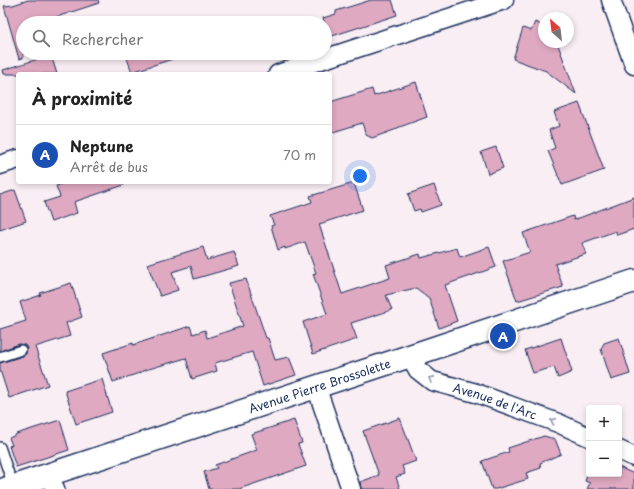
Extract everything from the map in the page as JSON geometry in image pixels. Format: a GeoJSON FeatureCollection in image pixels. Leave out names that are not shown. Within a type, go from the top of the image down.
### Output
{"type":"FeatureCollection","features":[{"type":"Feature","properties":{"kind":"street"},"geometry":{"type":"LineString","coordinates":[[332,56],[504,0]]}},
{"type":"Feature","properties":{"kind":"street"},"geometry":{"type":"LineString","coordinates":[[611,0],[634,65]]}},
{"type":"Feature","properties":{"kind":"street"},"geometry":{"type":"LineString","coordinates":[[284,72],[321,60]]}},
{"type":"Feature","properties":{"kind":"street"},"geometry":{"type":"LineString","coordinates":[[0,165],[16,160]]}},
{"type":"Feature","properties":{"kind":"street","name":"Avenue Pierre Brossolette"},"geometry":{"type":"LineString","coordinates":[[9,488],[52,482],[316,386],[634,281]]}},
{"type":"Feature","properties":{"kind":"street","name":"Avenue de l'Arc"},"geometry":{"type":"LineString","coordinates":[[410,356],[418,370],[432,381],[476,393],[558,423],[586,436]]}},
{"type":"Feature","properties":{"kind":"street"},"geometry":{"type":"LineString","coordinates":[[316,386],[351,489]]}},
{"type":"Feature","properties":{"kind":"street"},"geometry":{"type":"LineString","coordinates":[[622,451],[634,457]]}},
{"type":"Feature","properties":{"kind":"lane"},"geometry":{"type":"LineString","coordinates":[[0,357],[21,350]]}},
{"type":"Feature","properties":{"kind":"lane"},"geometry":{"type":"LineString","coordinates":[[0,447],[9,488]]}},
{"type":"Feature","properties":{"kind":"building"},"geometry":{"type":"Polygon","coordinates":[[[28,0],[98,0],[99,3],[59,16],[16,16],[16,48],[4,6],[13,5],[28,0]]]}},
{"type":"Feature","properties":{"kind":"building"},"geometry":{"type":"Polygon","coordinates":[[[371,0],[392,0],[397,15],[332,36],[332,16],[330,16],[336,14],[336,11],[371,0]]]}},
{"type":"Feature","properties":{"kind":"building"},"geometry":{"type":"Polygon","coordinates":[[[535,22],[538,23],[538,48],[559,48],[576,94],[546,71],[513,59],[523,28],[531,31],[535,22]]]}},
{"type":"Feature","properties":{"kind":"building"},"geometry":{"type":"Polygon","coordinates":[[[35,60],[53,60],[56,72],[16,72],[16,74],[4,74],[3,70],[35,60]]]}},
{"type":"Feature","properties":{"kind":"building"},"geometry":{"type":"Polygon","coordinates":[[[128,60],[169,60],[132,72],[128,60]]]}},
{"type":"Feature","properties":{"kind":"building"},"geometry":{"type":"Polygon","coordinates":[[[416,82],[427,117],[372,138],[366,135],[362,123],[332,132],[332,101],[372,89],[374,96],[416,82]]]}},
{"type":"Feature","properties":{"kind":"building"},"geometry":{"type":"Polygon","coordinates":[[[579,103],[604,170],[562,185],[548,151],[555,148],[549,130],[559,126],[554,112],[579,103]]]}},
{"type":"Feature","properties":{"kind":"building"},"geometry":{"type":"Polygon","coordinates":[[[496,147],[503,168],[488,174],[481,152],[496,147]]]}},
{"type":"Feature","properties":{"kind":"building"},"geometry":{"type":"Polygon","coordinates":[[[354,183],[363,210],[319,224],[342,294],[390,278],[386,265],[420,254],[421,258],[457,248],[460,257],[489,247],[496,267],[445,285],[457,321],[439,328],[429,298],[416,288],[386,295],[392,310],[351,323],[357,339],[313,354],[303,322],[327,314],[313,274],[316,273],[305,242],[278,250],[271,226],[274,225],[270,216],[312,202],[310,196],[354,183]]]}},
{"type":"Feature","properties":{"kind":"building"},"geometry":{"type":"Polygon","coordinates":[[[62,184],[124,184],[74,202],[77,213],[51,222],[44,202],[60,197],[56,186],[62,184]]]}},
{"type":"Feature","properties":{"kind":"building"},"geometry":{"type":"Polygon","coordinates":[[[434,185],[441,205],[421,212],[420,209],[414,211],[408,194],[434,185]]]}},
{"type":"Feature","properties":{"kind":"building"},"geometry":{"type":"Polygon","coordinates":[[[15,190],[26,221],[0,230],[0,195],[15,190]]]}},
{"type":"Feature","properties":{"kind":"building"},"geometry":{"type":"Polygon","coordinates":[[[634,197],[634,229],[617,235],[616,231],[582,243],[586,254],[555,264],[563,287],[517,301],[503,261],[530,252],[523,233],[573,216],[574,220],[634,197]]]}},
{"type":"Feature","properties":{"kind":"building"},"geometry":{"type":"Polygon","coordinates":[[[203,247],[207,260],[234,252],[239,266],[194,279],[191,266],[172,272],[178,290],[160,296],[147,264],[203,247]]]}},
{"type":"Feature","properties":{"kind":"building"},"geometry":{"type":"Polygon","coordinates":[[[246,279],[275,360],[289,357],[296,375],[263,386],[252,352],[215,363],[217,371],[192,379],[186,358],[142,371],[113,382],[103,353],[133,343],[133,345],[190,326],[193,334],[205,330],[207,338],[243,326],[229,283],[246,279]]]}},
{"type":"Feature","properties":{"kind":"building"},"geometry":{"type":"Polygon","coordinates":[[[71,283],[82,317],[66,323],[70,336],[35,347],[48,385],[9,398],[0,370],[0,363],[23,356],[26,354],[27,348],[25,345],[19,344],[0,351],[0,329],[26,321],[20,302],[41,295],[40,293],[71,283]]]}},
{"type":"Feature","properties":{"kind":"building"},"geometry":{"type":"Polygon","coordinates":[[[561,338],[572,372],[558,378],[554,367],[533,373],[525,350],[561,338]]]}},
{"type":"Feature","properties":{"kind":"building"},"geometry":{"type":"Polygon","coordinates":[[[619,338],[630,374],[611,380],[601,349],[604,343],[619,338]]]}},
{"type":"Feature","properties":{"kind":"building"},"geometry":{"type":"Polygon","coordinates":[[[102,379],[112,412],[76,424],[65,391],[102,379]]]}},
{"type":"Feature","properties":{"kind":"building"},"geometry":{"type":"Polygon","coordinates":[[[400,418],[416,461],[402,466],[405,474],[396,477],[400,489],[361,489],[360,482],[379,475],[363,431],[400,418]]]}},
{"type":"Feature","properties":{"kind":"building"},"geometry":{"type":"Polygon","coordinates":[[[60,420],[69,450],[16,467],[9,446],[12,445],[9,438],[16,434],[60,420]]]}},
{"type":"Feature","properties":{"kind":"building"},"geometry":{"type":"Polygon","coordinates":[[[294,420],[302,443],[298,444],[306,466],[239,489],[209,489],[204,472],[217,468],[215,465],[257,450],[251,434],[294,420]]]}},
{"type":"Feature","properties":{"kind":"building"},"geometry":{"type":"Polygon","coordinates":[[[544,436],[555,439],[561,454],[540,463],[541,468],[526,473],[528,479],[492,489],[482,461],[509,452],[508,448],[544,436]]]}},
{"type":"Feature","properties":{"kind":"building"},"geometry":{"type":"Polygon","coordinates":[[[622,468],[634,474],[634,489],[587,489],[590,483],[585,481],[586,477],[622,477],[622,468]]]}},
{"type":"Feature","properties":{"kind":"place","name":"Neptune"},"geometry":{"type":"Point","coordinates":[503,336]}}]}
